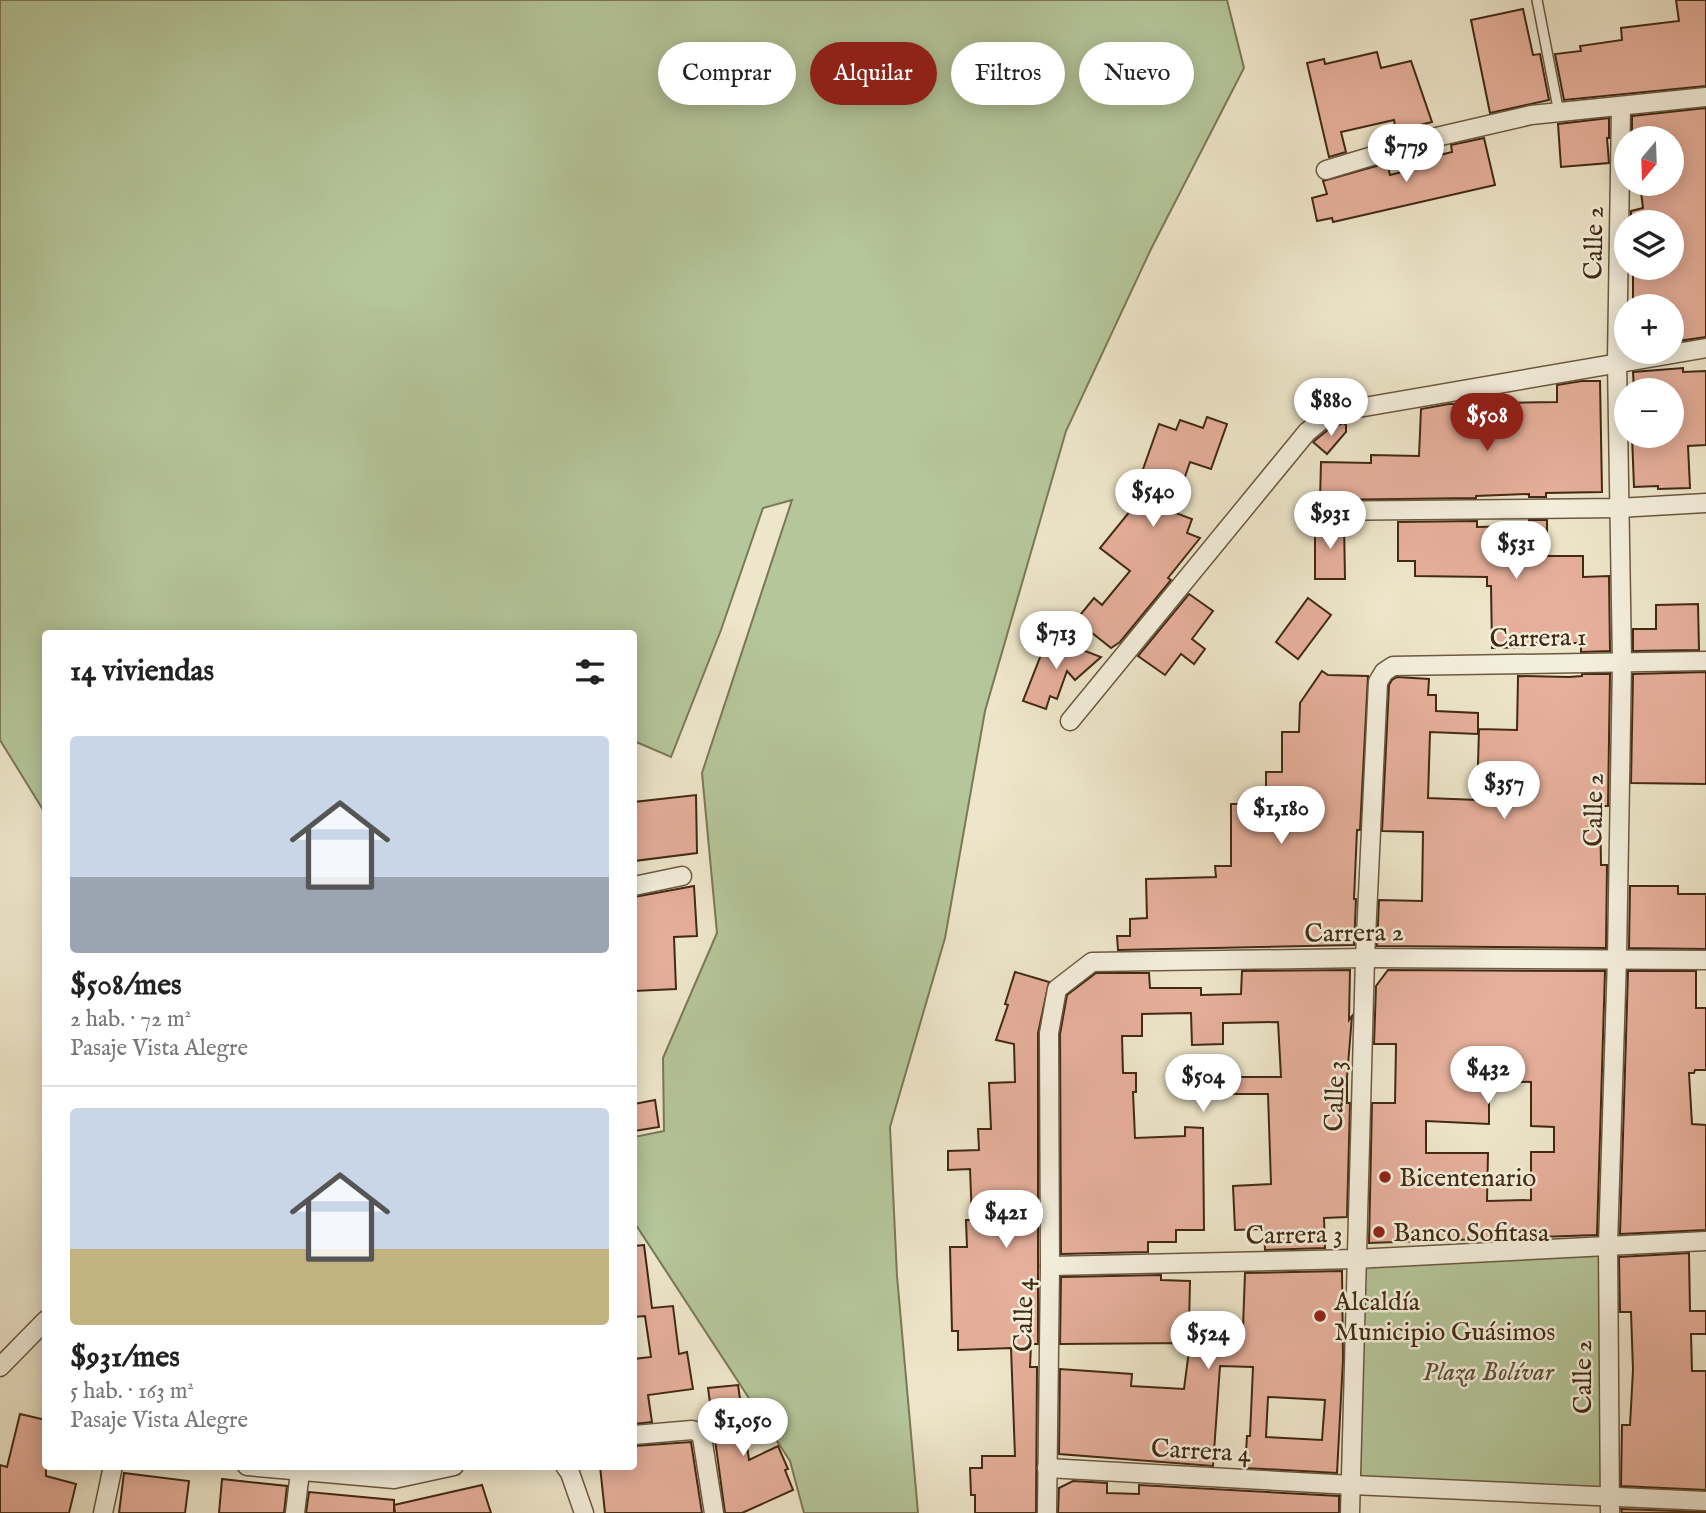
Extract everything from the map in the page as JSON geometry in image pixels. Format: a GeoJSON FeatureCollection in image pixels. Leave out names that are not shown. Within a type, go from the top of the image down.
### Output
{"type":"FeatureCollection","features":[{"type":"Feature","properties":{"kind":"street"},"geometry":{"type":"LineString","coordinates":[[1325,170],[1432,138],[1531,115],[1706,97]]}},
{"type":"Feature","properties":{"kind":"street","name":"Calle 2"},"geometry":{"type":"LineString","coordinates":[[1618,294],[1621,107]]}},
{"type":"Feature","properties":{"kind":"street"},"geometry":{"type":"LineString","coordinates":[[1684,351],[1706,348]]}},
{"type":"Feature","properties":{"kind":"street"},"geometry":{"type":"LineString","coordinates":[[1070,721],[1307,432],[1323,419],[1341,411],[1614,363]]}},
{"type":"Feature","properties":{"kind":"street","name":"Calle 2"},"geometry":{"type":"LineString","coordinates":[[1610,1504],[1608,1245],[1617,958],[1622,662],[1617,364]]}},
{"type":"Feature","properties":{"kind":"street"},"geometry":{"type":"LineString","coordinates":[[1308,511],[1618,508],[1706,503]]}},
{"type":"Feature","properties":{"kind":"street","name":"Carrera 1"},"geometry":{"type":"LineString","coordinates":[[1378,682],[1384,672],[1393,666],[1706,661]]}},
{"type":"Feature","properties":{"kind":"street","name":"Calle 3"},"geometry":{"type":"LineString","coordinates":[[1350,1513],[1365,958],[1378,682]]}},
{"type":"Feature","properties":{"kind":"street"},"geometry":{"type":"LineString","coordinates":[[637,885],[682,876]]}},
{"type":"Feature","properties":{"kind":"street","name":"Carrera 2"},"geometry":{"type":"LineString","coordinates":[[1049,1033],[1057,989],[1092,962],[1365,958],[1706,960]]}},
{"type":"Feature","properties":{"kind":"street","name":"Calle 4"},"geometry":{"type":"LineString","coordinates":[[1047,1513],[1049,1033]]}},
{"type":"Feature","properties":{"kind":"street","name":"Carrera 3"},"geometry":{"type":"LineString","coordinates":[[1050,1266],[1355,1259],[1706,1241]]}},
{"type":"Feature","properties":{"kind":"street"},"geometry":{"type":"LineString","coordinates":[[0,1367],[42,1324]]}},
{"type":"Feature","properties":{"kind":"street"},"geometry":{"type":"LineString","coordinates":[[637,1435],[692,1430],[698,1432],[702,1437],[714,1513]]}},
{"type":"Feature","properties":{"kind":"street","name":"Carrera 4"},"geometry":{"type":"LineString","coordinates":[[1047,1468],[1352,1485],[1610,1504]]}},
{"type":"Feature","properties":{"kind":"street"},"geometry":{"type":"LineString","coordinates":[[103,1513],[112,1470]]}},
{"type":"Feature","properties":{"kind":"street"},"geometry":{"type":"LineString","coordinates":[[282,1470],[394,1479],[436,1470]]}},
{"type":"Feature","properties":{"kind":"street"},"geometry":{"type":"LineString","coordinates":[[568,1470],[584,1513]]}},
{"type":"Feature","properties":{"kind":"street"},"geometry":{"type":"LineString","coordinates":[[295,1513],[300,1472]]}},
{"type":"Feature","properties":{"kind":"street"},"geometry":{"type":"LineString","coordinates":[[1610,1504],[1706,1501]]}},
{"type":"Feature","properties":{"kind":"lane"},"geometry":{"type":"LineString","coordinates":[[1537,0],[1559,113]]}},
{"type":"Feature","properties":{"kind":"green space"},"geometry":{"type":"Polygon","coordinates":[[[0,0],[1227,0],[1244,68],[1151,249],[1066,431],[985,711],[945,938],[890,1127],[897,1276],[918,1513],[804,1513],[790,1461],[637,1227],[637,1136],[664,1131],[663,1058],[717,933],[702,773],[792,500],[763,508],[721,630],[671,757],[637,742],[637,630],[42,630],[42,808],[0,740],[0,0]]]}},
{"type":"Feature","properties":{"kind":"green space","name":"Plaza Bolívar"},"geometry":{"type":"Polygon","coordinates":[[[1608,1245],[1610,1495],[1352,1485],[1355,1259],[1608,1245]]]}},
{"type":"Feature","properties":{"kind":"building"},"geometry":{"type":"Polygon","coordinates":[[[1676,0],[1706,0],[1706,86],[1564,100],[1555,54],[1581,51],[1580,46],[1622,40],[1621,28],[1679,21],[1676,0]]]}},
{"type":"Feature","properties":{"kind":"building"},"geometry":{"type":"Polygon","coordinates":[[[1523,9],[1533,55],[1540,54],[1549,100],[1490,113],[1471,20],[1523,9]]]}},
{"type":"Feature","properties":{"kind":"building"},"geometry":{"type":"Polygon","coordinates":[[[1377,52],[1381,68],[1411,61],[1432,122],[1396,131],[1394,120],[1341,132],[1346,152],[1329,157],[1307,63],[1324,59],[1325,64],[1377,52]]]}},
{"type":"Feature","properties":{"kind":"building"},"geometry":{"type":"Polygon","coordinates":[[[1706,108],[1706,337],[1684,340],[1684,294],[1633,294],[1633,280],[1684,280],[1684,210],[1635,210],[1643,208],[1642,196],[1684,196],[1684,126],[1632,126],[1632,116],[1706,108]]]}},
{"type":"Feature","properties":{"kind":"building"},"geometry":{"type":"Polygon","coordinates":[[[1609,118],[1609,163],[1561,167],[1558,124],[1609,118]]]}},
{"type":"Feature","properties":{"kind":"building"},"geometry":{"type":"Polygon","coordinates":[[[1484,138],[1495,185],[1333,222],[1332,218],[1317,221],[1312,198],[1327,194],[1323,181],[1387,163],[1390,175],[1422,167],[1420,160],[1452,152],[1451,145],[1484,138]]]}},
{"type":"Feature","properties":{"kind":"building"},"geometry":{"type":"Polygon","coordinates":[[[1683,368],[1683,372],[1706,371],[1706,445],[1688,446],[1690,488],[1634,487],[1632,448],[1684,448],[1684,378],[1633,378],[1633,372],[1683,368]]]}},
{"type":"Feature","properties":{"kind":"building"},"geometry":{"type":"Polygon","coordinates":[[[1600,381],[1602,492],[1546,493],[1546,497],[1529,497],[1529,494],[1476,498],[1320,500],[1321,462],[1371,463],[1371,455],[1419,456],[1421,409],[1449,404],[1557,402],[1557,385],[1600,381]]]}},
{"type":"Feature","properties":{"kind":"building"},"geometry":{"type":"Polygon","coordinates":[[[1207,417],[1227,424],[1211,469],[1190,462],[1173,512],[1192,519],[1187,533],[1200,538],[1168,578],[1171,580],[1120,642],[1111,648],[1076,620],[1094,598],[1102,605],[1130,571],[1100,548],[1135,505],[1146,473],[1142,472],[1159,424],[1176,430],[1180,420],[1203,428],[1207,417]]]}},
{"type":"Feature","properties":{"kind":"building"},"geometry":{"type":"Polygon","coordinates":[[[1343,423],[1346,425],[1346,432],[1327,454],[1313,442],[1329,429],[1343,423]]]}},
{"type":"Feature","properties":{"kind":"building"},"geometry":{"type":"Polygon","coordinates":[[[1529,520],[1547,520],[1547,556],[1583,556],[1583,577],[1609,576],[1610,651],[1581,652],[1581,643],[1531,643],[1532,647],[1492,648],[1491,586],[1487,586],[1487,577],[1415,576],[1415,561],[1398,561],[1398,522],[1477,521],[1477,527],[1529,526],[1529,520]]]}},
{"type":"Feature","properties":{"kind":"building"},"geometry":{"type":"Polygon","coordinates":[[[1320,522],[1344,522],[1345,579],[1315,579],[1315,526],[1319,526],[1320,522]]]}},
{"type":"Feature","properties":{"kind":"building"},"geometry":{"type":"Polygon","coordinates":[[[1189,594],[1213,611],[1192,639],[1205,649],[1194,664],[1181,654],[1165,675],[1138,656],[1189,594]]]}},
{"type":"Feature","properties":{"kind":"building"},"geometry":{"type":"Polygon","coordinates":[[[1308,598],[1331,615],[1298,659],[1276,642],[1308,598]]]}},
{"type":"Feature","properties":{"kind":"building"},"geometry":{"type":"Polygon","coordinates":[[[1698,604],[1699,650],[1633,651],[1633,629],[1656,629],[1656,605],[1698,604]]]}},
{"type":"Feature","properties":{"kind":"building"},"geometry":{"type":"Polygon","coordinates":[[[1048,637],[1101,657],[1075,680],[1067,671],[1057,699],[1050,696],[1046,709],[1023,701],[1048,637]]]}},
{"type":"Feature","properties":{"kind":"building"},"geometry":{"type":"Polygon","coordinates":[[[1322,671],[1328,675],[1368,676],[1360,830],[1357,830],[1354,945],[1118,950],[1117,936],[1130,936],[1130,919],[1147,918],[1146,879],[1216,877],[1215,866],[1231,866],[1231,804],[1266,804],[1266,772],[1282,772],[1282,732],[1299,732],[1300,703],[1322,671]]]}},
{"type":"Feature","properties":{"kind":"building"},"geometry":{"type":"Polygon","coordinates":[[[1706,672],[1706,784],[1631,783],[1633,674],[1706,672]]]}},
{"type":"Feature","properties":{"kind":"building"},"geometry":{"type":"Polygon","coordinates":[[[1610,674],[1608,806],[1600,806],[1601,865],[1607,865],[1606,948],[1377,946],[1379,900],[1422,901],[1423,832],[1382,831],[1389,685],[1392,680],[1397,677],[1429,679],[1428,695],[1436,695],[1436,711],[1478,713],[1478,734],[1430,732],[1428,798],[1477,800],[1479,729],[1517,730],[1518,676],[1569,677],[1610,674]]]}},
{"type":"Feature","properties":{"kind":"building"},"geometry":{"type":"Polygon","coordinates":[[[696,795],[697,853],[637,861],[637,802],[696,795]]]}},
{"type":"Feature","properties":{"kind":"building"},"geometry":{"type":"Polygon","coordinates":[[[694,886],[697,936],[674,937],[676,989],[637,991],[637,896],[694,886]]]}},
{"type":"Feature","properties":{"kind":"building"},"geometry":{"type":"Polygon","coordinates":[[[1630,886],[1678,886],[1678,894],[1706,894],[1706,949],[1629,948],[1630,886]]]}},
{"type":"Feature","properties":{"kind":"building"},"geometry":{"type":"Polygon","coordinates":[[[1350,970],[1349,1020],[1352,1016],[1347,1077],[1347,1103],[1350,1103],[1347,1217],[1324,1218],[1325,1248],[1265,1250],[1264,1229],[1235,1230],[1233,1186],[1271,1184],[1268,1094],[1233,1094],[1233,1077],[1281,1077],[1278,1022],[1223,1023],[1223,1044],[1192,1045],[1191,1013],[1142,1014],[1142,1036],[1122,1036],[1123,1073],[1136,1073],[1136,1092],[1133,1092],[1135,1138],[1185,1136],[1185,1127],[1203,1128],[1204,1230],[1176,1230],[1176,1242],[1148,1242],[1148,1252],[1061,1254],[1060,1034],[1067,995],[1096,973],[1149,973],[1150,988],[1201,988],[1201,995],[1241,994],[1242,971],[1350,970]]]}},
{"type":"Feature","properties":{"kind":"building"},"geometry":{"type":"Polygon","coordinates":[[[1388,970],[1605,971],[1597,1235],[1369,1243],[1372,1103],[1395,1103],[1396,1044],[1374,1044],[1376,986],[1388,970]],[[1489,1081],[1489,1124],[1426,1121],[1426,1153],[1488,1153],[1487,1201],[1531,1200],[1531,1152],[1554,1152],[1554,1127],[1531,1126],[1531,1082],[1489,1081]]]}},
{"type":"Feature","properties":{"kind":"building"},"geometry":{"type":"Polygon","coordinates":[[[1628,971],[1696,971],[1696,1008],[1706,1008],[1706,1070],[1689,1073],[1692,1124],[1706,1125],[1706,1230],[1620,1234],[1628,971]]]}},
{"type":"Feature","properties":{"kind":"building"},"geometry":{"type":"Polygon","coordinates":[[[1015,972],[1049,982],[1038,1033],[1038,1344],[1031,1344],[1030,1367],[1037,1367],[1036,1513],[975,1513],[970,1468],[982,1468],[982,1456],[1015,1456],[1011,1348],[958,1350],[958,1331],[952,1331],[950,1247],[967,1247],[966,1220],[972,1220],[970,1169],[948,1170],[948,1151],[979,1150],[978,1129],[991,1129],[989,1083],[1015,1082],[1014,1044],[996,1040],[1008,1005],[1005,1004],[1015,972]]]}},
{"type":"Feature","properties":{"kind":"building"},"geometry":{"type":"Polygon","coordinates":[[[655,1100],[659,1127],[637,1131],[637,1103],[655,1100]]]}},
{"type":"Feature","properties":{"kind":"building"},"geometry":{"type":"Polygon","coordinates":[[[644,1245],[652,1308],[673,1306],[679,1354],[687,1352],[693,1389],[648,1395],[652,1422],[637,1424],[637,1359],[651,1357],[645,1316],[637,1317],[637,1246],[644,1245]]]}},
{"type":"Feature","properties":{"kind":"building"},"geometry":{"type":"Polygon","coordinates":[[[1689,1253],[1690,1311],[1706,1311],[1706,1334],[1691,1334],[1692,1371],[1706,1371],[1706,1490],[1621,1486],[1622,1425],[1630,1425],[1633,1370],[1631,1312],[1620,1312],[1619,1257],[1689,1253]]]}},
{"type":"Feature","properties":{"kind":"building"},"geometry":{"type":"Polygon","coordinates":[[[1342,1271],[1343,1360],[1337,1473],[1245,1468],[1247,1436],[1250,1436],[1253,1367],[1220,1366],[1213,1466],[1059,1454],[1060,1369],[1132,1374],[1131,1386],[1184,1389],[1190,1343],[1060,1344],[1061,1277],[1161,1275],[1161,1280],[1190,1281],[1189,1326],[1243,1327],[1245,1273],[1342,1271]],[[1268,1397],[1266,1437],[1322,1440],[1325,1400],[1268,1397]]]}},
{"type":"Feature","properties":{"kind":"building"},"geometry":{"type":"Polygon","coordinates":[[[738,1385],[749,1460],[778,1446],[793,1490],[742,1513],[725,1513],[708,1388],[738,1385]]]}},
{"type":"Feature","properties":{"kind":"building"},"geometry":{"type":"Polygon","coordinates":[[[20,1414],[42,1419],[42,1470],[46,1470],[46,1476],[76,1484],[69,1513],[0,1513],[0,1465],[7,1467],[20,1414]]]}},
{"type":"Feature","properties":{"kind":"building"},"geometry":{"type":"Polygon","coordinates":[[[691,1442],[702,1513],[605,1513],[600,1470],[637,1470],[637,1446],[691,1442]]]}},
{"type":"Feature","properties":{"kind":"building"},"geometry":{"type":"Polygon","coordinates":[[[124,1473],[189,1481],[185,1513],[119,1513],[124,1473]]]}},
{"type":"Feature","properties":{"kind":"building"},"geometry":{"type":"Polygon","coordinates":[[[222,1479],[287,1486],[284,1513],[219,1513],[222,1479]]]}},
{"type":"Feature","properties":{"kind":"building"},"geometry":{"type":"Polygon","coordinates":[[[1073,1481],[1107,1483],[1107,1493],[1139,1494],[1139,1485],[1339,1496],[1339,1513],[1058,1513],[1059,1488],[1073,1481]]]}},
{"type":"Feature","properties":{"kind":"building"},"geometry":{"type":"Polygon","coordinates":[[[482,1485],[491,1513],[395,1513],[394,1505],[482,1485]]]}},
{"type":"Feature","properties":{"kind":"building"},"geometry":{"type":"Polygon","coordinates":[[[309,1492],[394,1500],[394,1513],[306,1513],[309,1492]]]}},
{"type":"Feature","properties":{"kind":"building"},"geometry":{"type":"Polygon","coordinates":[[[1621,1509],[1706,1512],[1706,1513],[1622,1513],[1621,1509]]]}},
{"type":"Feature","properties":{"kind":"place","name":"Bicentenario"},"geometry":{"type":"Point","coordinates":[1385,1177]}},
{"type":"Feature","properties":{"kind":"place","name":"Banco Sofitasa"},"geometry":{"type":"Point","coordinates":[1379,1232]}},
{"type":"Feature","properties":{"kind":"place","name":"Alcaldía Municipio Guásimos"},"geometry":{"type":"Point","coordinates":[1320,1316]}}]}
